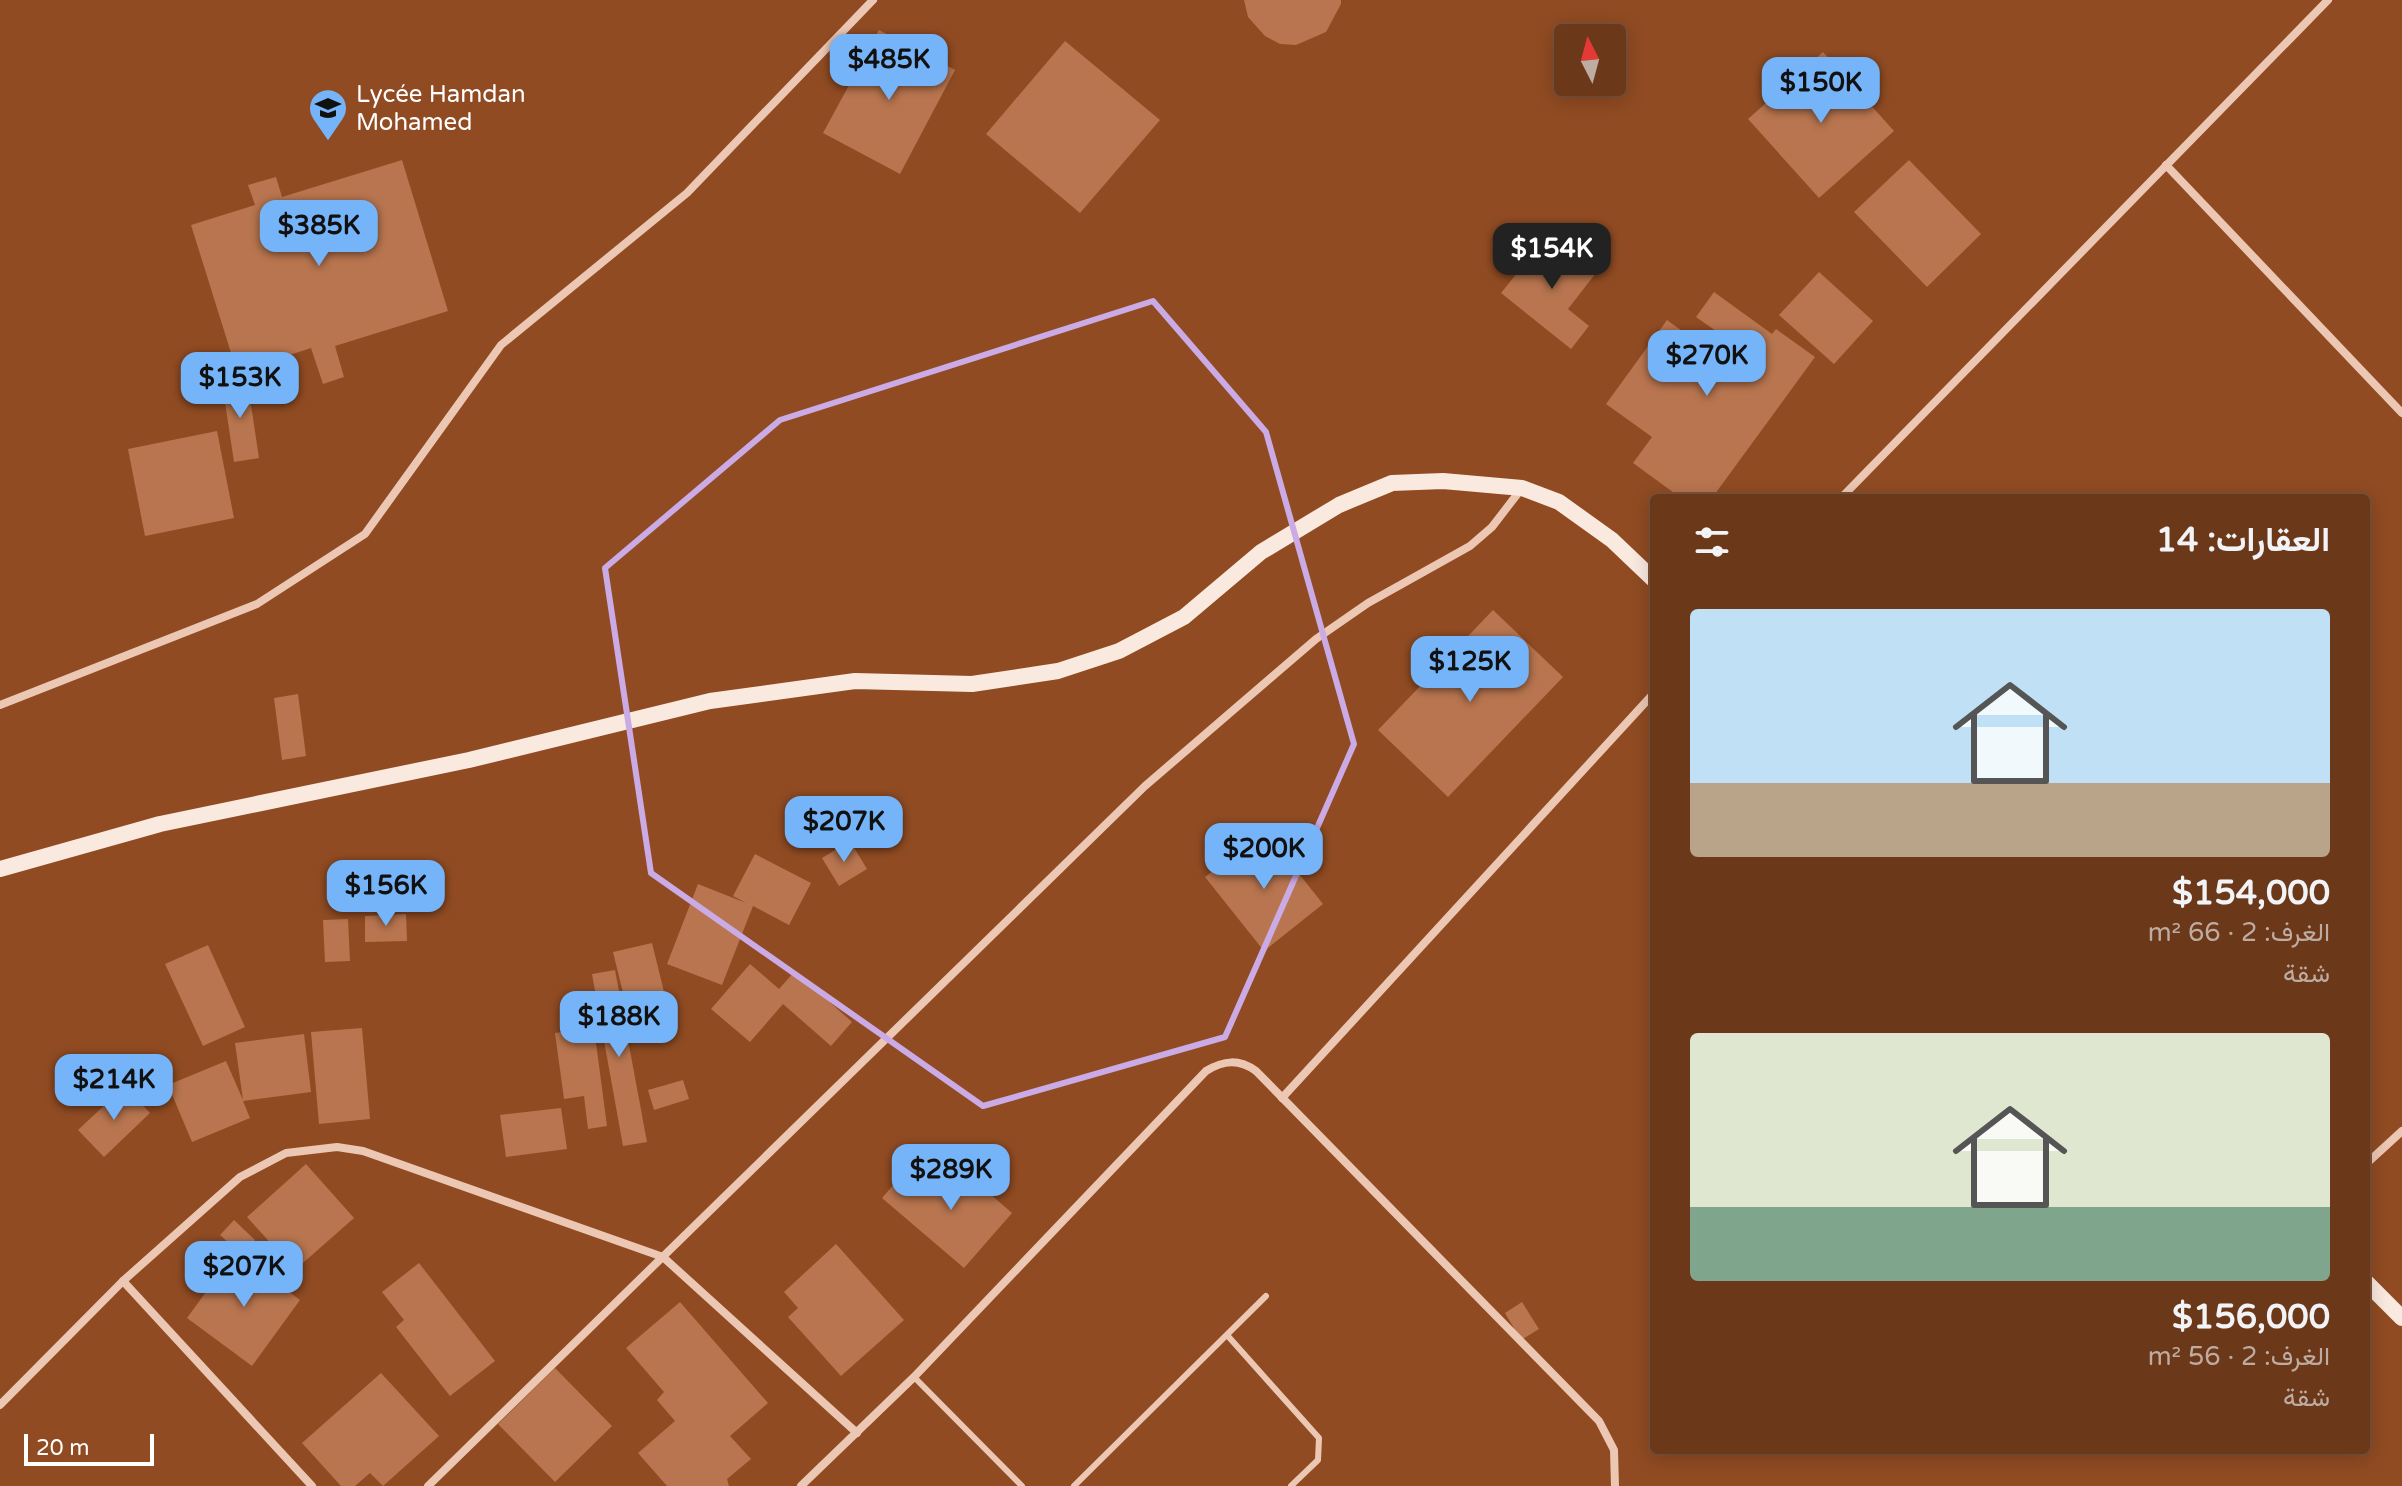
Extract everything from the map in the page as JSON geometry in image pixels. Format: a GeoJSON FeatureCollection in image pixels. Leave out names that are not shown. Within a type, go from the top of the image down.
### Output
{"type":"FeatureCollection","features":[{"type":"Feature","properties":{"kind":"main road"},"geometry":{"type":"LineString","coordinates":[[0,869],[160,824],[469,760],[710,701],[855,681],[972,684],[1058,671],[1119,651],[1184,617],[1261,552],[1339,505],[1392,483],[1443,481],[1522,488],[1559,502],[1612,540],[1650,576]]}},
{"type":"Feature","properties":{"kind":"main road"},"geometry":{"type":"LineString","coordinates":[[2370,1286],[2402,1318]]}},
{"type":"Feature","properties":{"kind":"street"},"geometry":{"type":"LineString","coordinates":[[0,705],[257,604],[365,534],[501,345],[687,193],[873,0]]}},
{"type":"Feature","properties":{"kind":"street"},"geometry":{"type":"LineString","coordinates":[[1845,494],[2328,0]]}},
{"type":"Feature","properties":{"kind":"street"},"geometry":{"type":"LineString","coordinates":[[2166,165],[2402,413]]}},
{"type":"Feature","properties":{"kind":"street"},"geometry":{"type":"LineString","coordinates":[[428,1486],[1145,786],[1316,639],[1368,603],[1470,546],[1492,527],[1522,488]]}},
{"type":"Feature","properties":{"kind":"street"},"geometry":{"type":"LineString","coordinates":[[1282,1098],[1650,697]]}},
{"type":"Feature","properties":{"kind":"street"},"geometry":{"type":"LineString","coordinates":[[801,1486],[914,1377],[1206,1071],[1226,1062],[1248,1065],[1599,1421],[1614,1450],[1615,1486]]}},
{"type":"Feature","properties":{"kind":"street"},"geometry":{"type":"LineString","coordinates":[[2370,1160],[2402,1131]]}},
{"type":"Feature","properties":{"kind":"street"},"geometry":{"type":"LineString","coordinates":[[0,1405],[123,1281],[240,1177],[286,1153],[337,1147],[363,1151],[663,1257],[857,1433]]}},
{"type":"Feature","properties":{"kind":"street"},"geometry":{"type":"LineString","coordinates":[[123,1281],[312,1486]]}},
{"type":"Feature","properties":{"kind":"lane"},"geometry":{"type":"LineString","coordinates":[[1074,1486],[1266,1296]]}},
{"type":"Feature","properties":{"kind":"lane"},"geometry":{"type":"LineString","coordinates":[[1227,1335],[1319,1438],[1318,1460],[1291,1486]]}},
{"type":"Feature","properties":{"kind":"lane"},"geometry":{"type":"LineString","coordinates":[[914,1377],[1022,1486]]}},
{"type":"Feature","properties":{"kind":"highlighted area"},"geometry":{"type":"Polygon","coordinates":[[[1153,301],[1266,432],[1354,744],[1225,1037],[983,1106],[651,873],[605,568],[780,420],[1153,301]]]}},
{"type":"Feature","properties":{"kind":"building"},"geometry":{"type":"Polygon","coordinates":[[[1244,0],[1341,0],[1341,4],[1326,32],[1296,45],[1280,44],[1265,36],[1248,17],[1244,0]]]}},
{"type":"Feature","properties":{"kind":"building"},"geometry":{"type":"Polygon","coordinates":[[[879,30],[955,70],[900,174],[823,133],[879,30]]]}},
{"type":"Feature","properties":{"kind":"building"},"geometry":{"type":"Polygon","coordinates":[[[1065,41],[1160,120],[1080,213],[986,134],[1065,41]]]}},
{"type":"Feature","properties":{"kind":"building"},"geometry":{"type":"Polygon","coordinates":[[[1823,52],[1894,131],[1819,198],[1748,119],[1823,52]]]}},
{"type":"Feature","properties":{"kind":"building"},"geometry":{"type":"Polygon","coordinates":[[[402,160],[448,311],[335,346],[344,377],[323,384],[311,348],[237,372],[191,225],[255,205],[248,185],[276,177],[282,197],[402,160]]]}},
{"type":"Feature","properties":{"kind":"building"},"geometry":{"type":"Polygon","coordinates":[[[1909,160],[1981,234],[1927,287],[1854,212],[1909,160]]]}},
{"type":"Feature","properties":{"kind":"building"},"geometry":{"type":"Polygon","coordinates":[[[1542,242],[1564,259],[1572,248],[1599,269],[1568,309],[1589,326],[1571,349],[1501,293],[1542,242]]]}},
{"type":"Feature","properties":{"kind":"building"},"geometry":{"type":"Polygon","coordinates":[[[1819,272],[1873,321],[1834,364],[1779,315],[1819,272]]]}},
{"type":"Feature","properties":{"kind":"building"},"geometry":{"type":"Polygon","coordinates":[[[1714,292],[1772,334],[1776,329],[1815,357],[1715,494],[1676,494],[1633,463],[1652,437],[1606,404],[1667,320],[1721,359],[1733,343],[1696,317],[1714,292]]]}},
{"type":"Feature","properties":{"kind":"building"},"geometry":{"type":"Polygon","coordinates":[[[247,378],[259,458],[234,462],[222,382],[247,378]]]}},
{"type":"Feature","properties":{"kind":"building"},"geometry":{"type":"Polygon","coordinates":[[[217,431],[234,518],[145,536],[128,449],[217,431]]]}},
{"type":"Feature","properties":{"kind":"building"},"geometry":{"type":"Polygon","coordinates":[[[1493,610],[1563,677],[1448,797],[1378,730],[1493,610]]]}},
{"type":"Feature","properties":{"kind":"building"},"geometry":{"type":"Polygon","coordinates":[[[298,694],[306,756],[282,760],[274,698],[298,694]]]}},
{"type":"Feature","properties":{"kind":"building"},"geometry":{"type":"Polygon","coordinates":[[[1265,831],[1323,904],[1264,951],[1205,877],[1265,831]]]}},
{"type":"Feature","properties":{"kind":"building"},"geometry":{"type":"Polygon","coordinates":[[[850,841],[867,869],[839,886],[822,858],[850,841]]]}},
{"type":"Feature","properties":{"kind":"building"},"geometry":{"type":"Polygon","coordinates":[[[755,854],[811,883],[789,925],[753,906],[722,985],[667,964],[698,884],[746,903],[733,896],[755,854]]]}},
{"type":"Feature","properties":{"kind":"building"},"geometry":{"type":"Polygon","coordinates":[[[406,914],[407,941],[365,942],[365,916],[406,914]]]}},
{"type":"Feature","properties":{"kind":"building"},"geometry":{"type":"Polygon","coordinates":[[[348,919],[350,961],[325,962],[323,920],[348,919]]]}},
{"type":"Feature","properties":{"kind":"building"},"geometry":{"type":"Polygon","coordinates":[[[652,943],[669,1012],[630,1021],[613,952],[652,943]]]}},
{"type":"Feature","properties":{"kind":"building"},"geometry":{"type":"Polygon","coordinates":[[[208,945],[245,1027],[203,1046],[165,964],[208,945]]]}},
{"type":"Feature","properties":{"kind":"building"},"geometry":{"type":"Polygon","coordinates":[[[750,964],[779,989],[795,971],[852,1022],[831,1046],[783,1004],[750,1042],[711,1009],[750,964]]]}},
{"type":"Feature","properties":{"kind":"building"},"geometry":{"type":"Polygon","coordinates":[[[615,970],[647,1142],[623,1146],[592,974],[615,970]]]}},
{"type":"Feature","properties":{"kind":"building"},"geometry":{"type":"Polygon","coordinates":[[[362,1028],[370,1119],[319,1124],[311,1032],[362,1028]]]}},
{"type":"Feature","properties":{"kind":"building"},"geometry":{"type":"Polygon","coordinates":[[[594,1028],[607,1126],[588,1129],[584,1096],[564,1099],[555,1033],[594,1028]]]}},
{"type":"Feature","properties":{"kind":"building"},"geometry":{"type":"Polygon","coordinates":[[[304,1034],[311,1092],[243,1101],[250,1118],[192,1142],[168,1085],[226,1061],[243,1100],[235,1043],[304,1034]]]}},
{"type":"Feature","properties":{"kind":"building"},"geometry":{"type":"Polygon","coordinates":[[[683,1080],[689,1099],[654,1110],[648,1090],[683,1080]]]}},
{"type":"Feature","properties":{"kind":"building"},"geometry":{"type":"Polygon","coordinates":[[[125,1086],[150,1113],[104,1157],[78,1130],[125,1086]]]}},
{"type":"Feature","properties":{"kind":"building"},"geometry":{"type":"Polygon","coordinates":[[[561,1108],[567,1149],[506,1157],[500,1115],[561,1108]]]}},
{"type":"Feature","properties":{"kind":"building"},"geometry":{"type":"Polygon","coordinates":[[[953,1162],[1012,1213],[964,1268],[882,1198],[902,1175],[925,1194],[953,1162]]]}},
{"type":"Feature","properties":{"kind":"building"},"geometry":{"type":"Polygon","coordinates":[[[306,1164],[354,1218],[295,1270],[247,1217],[306,1164]]]}},
{"type":"Feature","properties":{"kind":"building"},"geometry":{"type":"Polygon","coordinates":[[[234,1220],[255,1240],[241,1254],[220,1235],[234,1220]]]}},
{"type":"Feature","properties":{"kind":"building"},"geometry":{"type":"Polygon","coordinates":[[[836,1244],[904,1320],[841,1376],[788,1317],[798,1308],[784,1292],[836,1244]]]}},
{"type":"Feature","properties":{"kind":"building"},"geometry":{"type":"Polygon","coordinates":[[[235,1252],[300,1300],[252,1366],[187,1318],[235,1252]]]}},
{"type":"Feature","properties":{"kind":"building"},"geometry":{"type":"Polygon","coordinates":[[[419,1263],[495,1361],[450,1396],[396,1327],[404,1320],[382,1292],[419,1263]]]}},
{"type":"Feature","properties":{"kind":"building"},"geometry":{"type":"Polygon","coordinates":[[[680,1302],[768,1403],[730,1436],[751,1459],[727,1479],[729,1486],[667,1486],[638,1453],[675,1421],[657,1400],[664,1392],[626,1348],[680,1302]]]}},
{"type":"Feature","properties":{"kind":"building"},"geometry":{"type":"Polygon","coordinates":[[[1522,1302],[1539,1329],[1521,1340],[1505,1313],[1522,1302]]]}},
{"type":"Feature","properties":{"kind":"building"},"geometry":{"type":"Polygon","coordinates":[[[555,1368],[612,1426],[555,1482],[498,1424],[555,1368]]]}},
{"type":"Feature","properties":{"kind":"building"},"geometry":{"type":"Polygon","coordinates":[[[381,1373],[439,1436],[383,1486],[370,1473],[355,1486],[341,1486],[302,1443],[381,1373]]]}},
{"type":"Feature","properties":{"kind":"place","name":"Lycée Hamdan Mohamed"},"geometry":{"type":"Point","coordinates":[328,142]}}]}
